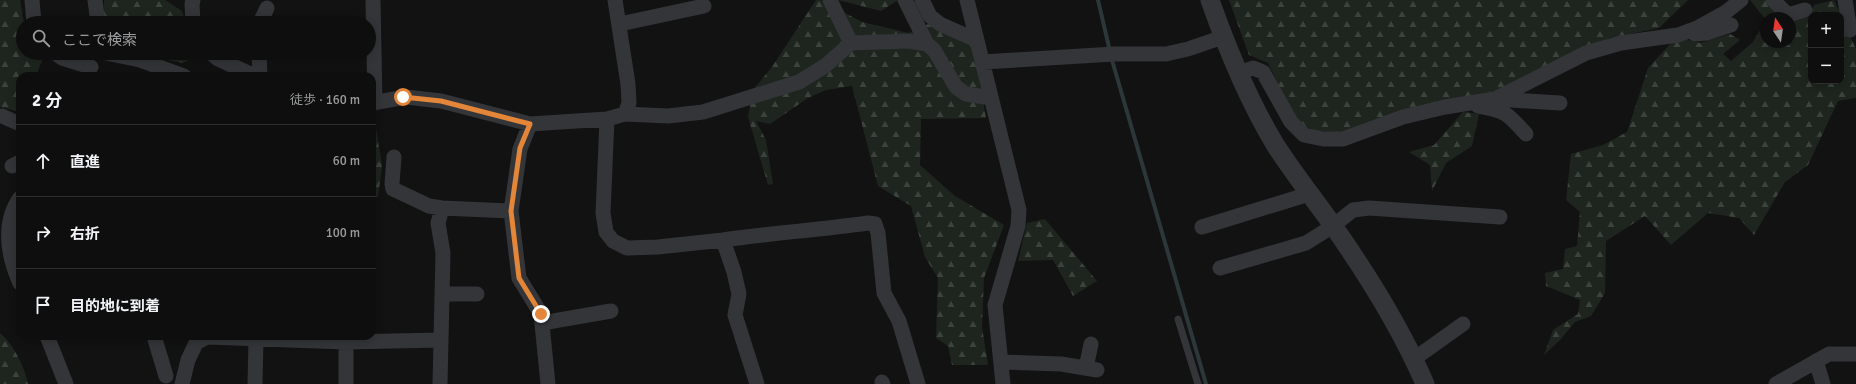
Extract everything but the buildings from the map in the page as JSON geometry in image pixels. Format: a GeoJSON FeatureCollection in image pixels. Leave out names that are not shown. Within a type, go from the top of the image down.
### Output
{"type":"FeatureCollection","features":[{"type":"Feature","properties":{"kind":"street"},"geometry":{"type":"LineString","coordinates":[[32,0],[33,16]]}},
{"type":"Feature","properties":{"kind":"street"},"geometry":{"type":"LineString","coordinates":[[96,0],[97,16]]}},
{"type":"Feature","properties":{"kind":"street"},"geometry":{"type":"LineString","coordinates":[[193,0],[193,16]]}},
{"type":"Feature","properties":{"kind":"street"},"geometry":{"type":"LineString","coordinates":[[373,0],[373,16]]}},
{"type":"Feature","properties":{"kind":"street"},"geometry":{"type":"LineString","coordinates":[[615,0],[620,24],[629,102],[625,114]]}},
{"type":"Feature","properties":{"kind":"street"},"geometry":{"type":"LineString","coordinates":[[830,0],[851,43]]}},
{"type":"Feature","properties":{"kind":"street"},"geometry":{"type":"LineString","coordinates":[[905,0],[927,44],[934,50],[956,87],[966,94],[991,98]]}},
{"type":"Feature","properties":{"kind":"street"},"geometry":{"type":"LineString","coordinates":[[922,0],[930,16],[940,24],[976,40]]}},
{"type":"Feature","properties":{"kind":"street"},"geometry":{"type":"LineString","coordinates":[[967,0],[1018,210],[1018,226],[995,305],[1003,384]]}},
{"type":"Feature","properties":{"kind":"street"},"geometry":{"type":"LineString","coordinates":[[1210,0],[1223,37],[1257,113],[1277,147],[1333,226],[1385,304],[1414,359],[1425,384]]}},
{"type":"Feature","properties":{"kind":"street"},"geometry":{"type":"LineString","coordinates":[[1495,99],[1586,53],[1621,43],[1678,35],[1698,28],[1726,12],[1741,0]]}},
{"type":"Feature","properties":{"kind":"street"},"geometry":{"type":"LineString","coordinates":[[1773,0],[1788,15],[1805,10]]}},
{"type":"Feature","properties":{"kind":"street"},"geometry":{"type":"LineString","coordinates":[[1845,0],[1850,30]]}},
{"type":"Feature","properties":{"kind":"street"},"geometry":{"type":"LineString","coordinates":[[620,24],[704,6]]}},
{"type":"Feature","properties":{"kind":"street"},"geometry":{"type":"LineString","coordinates":[[263,16],[266,8]]}},
{"type":"Feature","properties":{"kind":"street"},"geometry":{"type":"LineString","coordinates":[[1686,32],[1693,35],[1707,33],[1731,25]]}},
{"type":"Feature","properties":{"kind":"street"},"geometry":{"type":"LineString","coordinates":[[983,62],[1110,54],[1166,54],[1188,49],[1223,37]]}},
{"type":"Feature","properties":{"kind":"street"},"geometry":{"type":"LineString","coordinates":[[376,102],[406,97],[441,101],[530,124],[608,119],[625,114],[668,116],[702,112],[799,82],[825,66],[851,43],[909,41],[927,44]]}},
{"type":"Feature","properties":{"kind":"street"},"geometry":{"type":"LineString","coordinates":[[66,60],[90,71],[96,60]]}},
{"type":"Feature","properties":{"kind":"street"},"geometry":{"type":"LineString","coordinates":[[140,60],[173,72]]}},
{"type":"Feature","properties":{"kind":"street"},"geometry":{"type":"LineString","coordinates":[[220,60],[246,72]]}},
{"type":"Feature","properties":{"kind":"street"},"geometry":{"type":"LineString","coordinates":[[259,60],[260,72]]}},
{"type":"Feature","properties":{"kind":"street"},"geometry":{"type":"LineString","coordinates":[[373,60],[373,72]]}},
{"type":"Feature","properties":{"kind":"street"},"geometry":{"type":"LineString","coordinates":[[1238,73],[1253,68],[1263,72],[1291,122],[1304,135],[1323,139],[1343,139],[1403,117],[1463,104],[1495,99],[1560,103]]}},
{"type":"Feature","properties":{"kind":"street"},"geometry":{"type":"LineString","coordinates":[[1463,104],[1497,109],[1511,118],[1526,134]]}},
{"type":"Feature","properties":{"kind":"street"},"geometry":{"type":"LineString","coordinates":[[2,116],[16,122]]}},
{"type":"Feature","properties":{"kind":"street"},"geometry":{"type":"LineString","coordinates":[[608,119],[603,213],[606,232],[613,241],[628,248],[658,247],[768,234],[818,230],[868,222],[875,224],[878,233],[884,293],[899,321],[918,384]]}},
{"type":"Feature","properties":{"kind":"street"},"geometry":{"type":"LineString","coordinates":[[530,124],[520,148],[511,211],[519,278],[541,314],[548,384]]}},
{"type":"Feature","properties":{"kind":"street"},"geometry":{"type":"LineString","coordinates":[[394,158],[393,189],[429,206],[442,208],[511,211]]}},
{"type":"Feature","properties":{"kind":"street"},"geometry":{"type":"LineString","coordinates":[[1202,227],[1309,194]]}},
{"type":"Feature","properties":{"kind":"street"},"geometry":{"type":"LineString","coordinates":[[16,204],[9,251],[16,271]]}},
{"type":"Feature","properties":{"kind":"street"},"geometry":{"type":"LineString","coordinates":[[440,384],[443,253],[438,222],[442,208]]}},
{"type":"Feature","properties":{"kind":"street"},"geometry":{"type":"LineString","coordinates":[[1220,268],[1306,243],[1333,226],[1354,210],[1369,208],[1500,218]]}},
{"type":"Feature","properties":{"kind":"street"},"geometry":{"type":"LineString","coordinates":[[722,240],[734,272],[739,294],[735,315],[757,384]]}},
{"type":"Feature","properties":{"kind":"street"},"geometry":{"type":"LineString","coordinates":[[442,294],[477,294]]}},
{"type":"Feature","properties":{"kind":"street"},"geometry":{"type":"LineString","coordinates":[[542,323],[611,311]]}},
{"type":"Feature","properties":{"kind":"street"},"geometry":{"type":"LineString","coordinates":[[1414,359],[1463,324]]}},
{"type":"Feature","properties":{"kind":"street"},"geometry":{"type":"LineString","coordinates":[[49,340],[66,384]]}},
{"type":"Feature","properties":{"kind":"street"},"geometry":{"type":"LineString","coordinates":[[155,340],[165,380]]}},
{"type":"Feature","properties":{"kind":"street"},"geometry":{"type":"LineString","coordinates":[[182,384],[188,360],[196,343],[202,340]]}},
{"type":"Feature","properties":{"kind":"street"},"geometry":{"type":"LineString","coordinates":[[255,384],[256,340]]}},
{"type":"Feature","properties":{"kind":"street"},"geometry":{"type":"LineString","coordinates":[[286,340],[346,342],[441,340]]}},
{"type":"Feature","properties":{"kind":"street"},"geometry":{"type":"LineString","coordinates":[[346,342],[346,384]]}},
{"type":"Feature","properties":{"kind":"street"},"geometry":{"type":"LineString","coordinates":[[1001,362],[1061,364],[1092,369],[1091,344]]}},
{"type":"Feature","properties":{"kind":"street"},"geometry":{"type":"LineString","coordinates":[[165,380],[172,354]]}},
{"type":"Feature","properties":{"kind":"street"},"geometry":{"type":"LineString","coordinates":[[1776,384],[1829,354],[1856,354]]}},
{"type":"Feature","properties":{"kind":"street"},"geometry":{"type":"LineString","coordinates":[[1816,361],[1823,384]]}},
{"type":"Feature","properties":{"kind":"lane"},"geometry":{"type":"LineString","coordinates":[[1178,319],[1198,384]]}},
{"type":"Feature","properties":{"kind":"green space"},"geometry":{"type":"Polygon","coordinates":[[[0,0],[20,0],[23,16],[16,16],[16,60],[42,60],[38,72],[16,72],[16,111],[0,107],[0,0]]]}},
{"type":"Feature","properties":{"kind":"green space"},"geometry":{"type":"Polygon","coordinates":[[[104,0],[165,0],[182,11],[184,16],[104,16],[104,0]]]}},
{"type":"Feature","properties":{"kind":"green space"},"geometry":{"type":"Polygon","coordinates":[[[816,0],[821,0],[862,22],[909,33],[928,24],[971,44],[978,72],[986,118],[921,119],[920,165],[955,196],[1004,225],[984,278],[982,327],[988,365],[952,365],[948,346],[936,338],[938,278],[925,257],[911,206],[878,186],[852,86],[826,90],[808,98],[770,124],[756,121],[766,140],[773,184],[768,185],[748,117],[753,90],[772,67],[816,0]]]}},
{"type":"Feature","properties":{"kind":"green space"},"geometry":{"type":"Polygon","coordinates":[[[838,0],[898,0],[881,11],[838,0]]]}},
{"type":"Feature","properties":{"kind":"green space"},"geometry":{"type":"Polygon","coordinates":[[[1229,0],[1688,0],[1659,28],[1610,38],[1491,93],[1340,133],[1308,130],[1292,114],[1268,63],[1249,55],[1229,0]]]}},
{"type":"Feature","properties":{"kind":"green space"},"geometry":{"type":"Polygon","coordinates":[[[1750,0],[1766,0],[1777,12],[1760,12],[1750,0]]]}},
{"type":"Feature","properties":{"kind":"green space"},"geometry":{"type":"Polygon","coordinates":[[[1834,0],[1840,12],[1811,12],[1814,5],[1834,0]]]}},
{"type":"Feature","properties":{"kind":"green space"},"geometry":{"type":"Polygon","coordinates":[[[1808,17],[1808,84],[1844,84],[1844,23],[1856,49],[1856,98],[1838,101],[1808,165],[1785,182],[1754,235],[1739,218],[1708,213],[1671,245],[1645,216],[1606,241],[1605,293],[1591,316],[1575,322],[1560,340],[1544,355],[1553,330],[1578,314],[1580,300],[1546,286],[1545,273],[1563,269],[1565,249],[1577,246],[1580,212],[1566,200],[1571,154],[1603,145],[1627,132],[1648,68],[1670,44],[1685,39],[1700,43],[1730,34],[1740,40],[1723,54],[1731,61],[1753,42],[1760,30],[1760,48],[1796,48],[1796,20],[1808,17]]]}},
{"type":"Feature","properties":{"kind":"green space"},"geometry":{"type":"Polygon","coordinates":[[[168,60],[189,60],[182,63],[168,60]]]}},
{"type":"Feature","properties":{"kind":"green space"},"geometry":{"type":"Polygon","coordinates":[[[1463,112],[1479,114],[1472,146],[1446,163],[1432,191],[1430,165],[1409,152],[1434,145],[1463,112]]]}},
{"type":"Feature","properties":{"kind":"green space"},"geometry":{"type":"Polygon","coordinates":[[[376,128],[382,166],[378,197],[376,197],[376,128]]]}},
{"type":"Feature","properties":{"kind":"green space"},"geometry":{"type":"Polygon","coordinates":[[[1045,219],[1097,281],[1073,296],[1053,260],[1018,261],[1027,223],[1045,219]]]}},
{"type":"Feature","properties":{"kind":"green space"},"geometry":{"type":"Polygon","coordinates":[[[0,333],[18,356],[28,384],[0,384],[0,333]]]}},
{"type":"Feature","properties":{"kind":"waterway"},"geometry":{"type":"LineString","coordinates":[[1098,0],[1112,60],[1206,384]]}},
{"type":"Feature","properties":{"kind":"route"},"geometry":{"type":"LineString","coordinates":[[403,97],[441,101],[530,124],[520,148],[511,211],[519,278],[541,314]]}}]}
